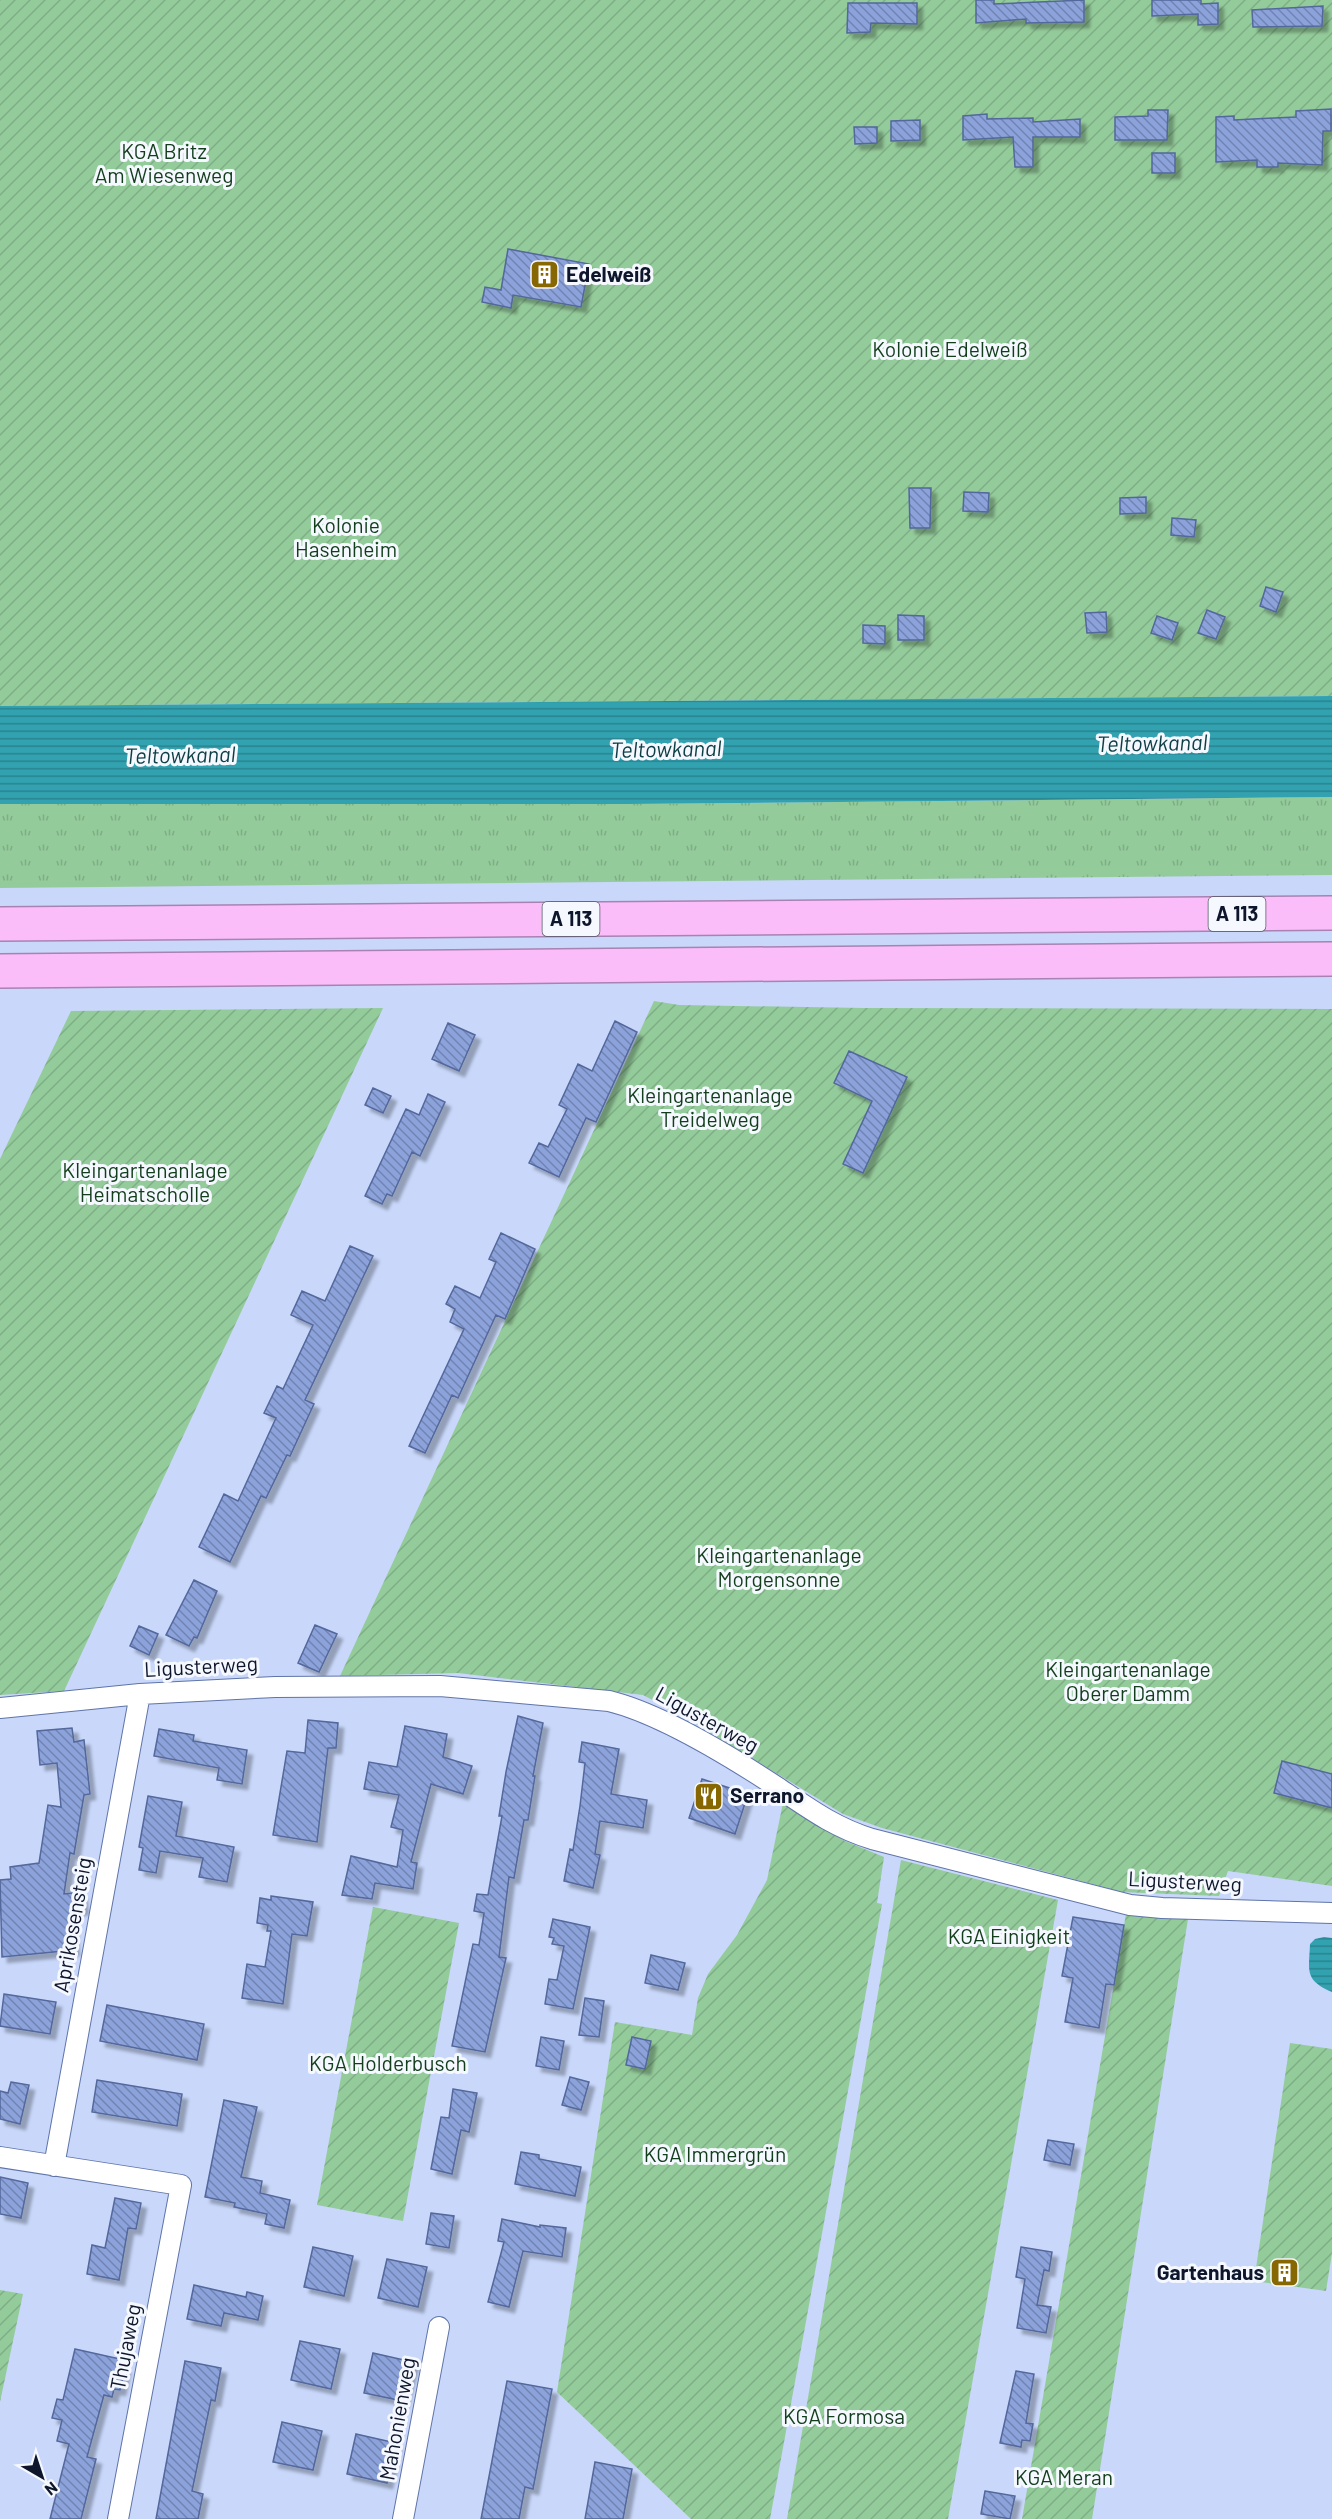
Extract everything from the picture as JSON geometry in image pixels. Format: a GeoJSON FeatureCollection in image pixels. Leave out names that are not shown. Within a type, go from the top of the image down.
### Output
{"type":"FeatureCollection","features":[{"type":"Feature","properties":{"kind":"highway","name":"A 113"},"geometry":{"type":"LineString","coordinates":[[0,924],[1332,913]]}},
{"type":"Feature","properties":{"kind":"highway","name":"A 113"},"geometry":{"type":"LineString","coordinates":[[0,971],[1332,959]]}},
{"type":"Feature","properties":{"kind":"street","name":"Ligusterweg"},"geometry":{"type":"LineString","coordinates":[[0,1708],[140,1694],[275,1687],[440,1686],[609,1701],[630,1706],[663,1721],[761,1777],[844,1830],[888,1844],[1130,1905],[1332,1913]]}},
{"type":"Feature","properties":{"kind":"street","name":"Aprikosensteig"},"geometry":{"type":"LineString","coordinates":[[54,2166],[140,1694]]}},
{"type":"Feature","properties":{"kind":"street"},"geometry":{"type":"LineString","coordinates":[[0,2157],[54,2166]]}},
{"type":"Feature","properties":{"kind":"street","name":"Thujaweg"},"geometry":{"type":"LineString","coordinates":[[54,2166],[181,2185],[118,2519]]}},
{"type":"Feature","properties":{"kind":"street","name":"Mahonienweg"},"geometry":{"type":"LineString","coordinates":[[404,2519],[439,2327]]}},
{"type":"Feature","properties":{"kind":"green space","name":"Kolonie Edelweiß"},"geometry":{"type":"Polygon","coordinates":[[[0,0],[1332,0],[1332,696],[0,706],[0,0]]]}},
{"type":"Feature","properties":{"kind":"green space"},"geometry":{"type":"Polygon","coordinates":[[[1332,797],[1332,875],[0,888],[0,804],[629,804],[1332,797]]]}},
{"type":"Feature","properties":{"kind":"green space"},"geometry":{"type":"Polygon","coordinates":[[[654,1001],[679,1005],[863,1008],[1332,1009],[1332,1886],[1228,1871],[1219,1896],[1122,1892],[882,1828],[843,1814],[683,1716],[643,1695],[458,1673],[340,1676],[654,1001]]]}},
{"type":"Feature","properties":{"kind":"green space","name":"Kleingartenanlage Heimatscholle"},"geometry":{"type":"Polygon","coordinates":[[[383,1008],[64,1691],[0,1695],[0,1159],[71,1011],[383,1008]]]}},
{"type":"Feature","properties":{"kind":"green space","name":"KGA Immergrün"},"geometry":{"type":"Polygon","coordinates":[[[783,1803],[845,1841],[884,1857],[877,1903],[882,1904],[770,2519],[691,2519],[557,2392],[615,2022],[692,2035],[698,1998],[708,1974],[737,1935],[767,1880],[783,1803]]]}},
{"type":"Feature","properties":{"kind":"green space"},"geometry":{"type":"Polygon","coordinates":[[[901,1860],[1058,1900],[948,2519],[787,2519],[901,1860]]]}},
{"type":"Feature","properties":{"kind":"green space","name":"KGA Holderbusch"},"geometry":{"type":"Polygon","coordinates":[[[373,1907],[459,1923],[403,2221],[317,2205],[373,1907]]]}},
{"type":"Feature","properties":{"kind":"green space","name":"KGA Meran"},"geometry":{"type":"Polygon","coordinates":[[[1126,1914],[1188,1919],[1092,2519],[1022,2519],[1126,1914]]]}},
{"type":"Feature","properties":{"kind":"green space"},"geometry":{"type":"Polygon","coordinates":[[[1290,2043],[1332,2049],[1332,2253],[1326,2291],[1254,2281],[1290,2043]]]}},
{"type":"Feature","properties":{"kind":"green space"},"geometry":{"type":"Polygon","coordinates":[[[0,2290],[23,2294],[0,2402],[0,2290]]]}},
{"type":"Feature","properties":{"kind":"water","name":"Teltowkanal"},"geometry":{"type":"Polygon","coordinates":[[[1332,696],[1332,797],[629,804],[0,804],[0,706],[1332,696]]]}},
{"type":"Feature","properties":{"kind":"water"},"geometry":{"type":"Polygon","coordinates":[[[1332,1938],[1332,1992],[1312,1979],[1309,1968],[1310,1944],[1315,1939],[1332,1938]]]}},
{"type":"Feature","properties":{"kind":"building"},"geometry":{"type":"Polygon","coordinates":[[[976,0],[994,0],[994,4],[1084,0],[1084,22],[1026,23],[1026,19],[976,23],[976,0]]]}},
{"type":"Feature","properties":{"kind":"building"},"geometry":{"type":"Polygon","coordinates":[[[1152,0],[1201,0],[1201,4],[1218,3],[1218,24],[1198,25],[1198,14],[1152,16],[1152,0]]]}},
{"type":"Feature","properties":{"kind":"building"},"geometry":{"type":"Polygon","coordinates":[[[848,3],[917,3],[917,24],[871,23],[870,32],[847,33],[848,3]]]}},
{"type":"Feature","properties":{"kind":"building"},"geometry":{"type":"Polygon","coordinates":[[[1323,6],[1322,26],[1253,27],[1252,10],[1323,6]]]}},
{"type":"Feature","properties":{"kind":"building"},"geometry":{"type":"Polygon","coordinates":[[[1331,109],[1331,131],[1323,131],[1322,165],[1278,163],[1278,167],[1257,167],[1257,160],[1216,162],[1216,117],[1234,116],[1234,120],[1296,117],[1296,111],[1331,109]]]}},
{"type":"Feature","properties":{"kind":"building"},"geometry":{"type":"Polygon","coordinates":[[[1148,110],[1168,110],[1167,140],[1115,140],[1115,117],[1148,116],[1148,110]]]}},
{"type":"Feature","properties":{"kind":"building"},"geometry":{"type":"Polygon","coordinates":[[[987,114],[987,119],[1033,118],[1033,122],[1080,119],[1080,137],[1033,137],[1033,167],[1015,167],[1013,137],[963,140],[963,116],[987,114]]]}},
{"type":"Feature","properties":{"kind":"building"},"geometry":{"type":"Polygon","coordinates":[[[920,120],[920,140],[891,141],[891,121],[920,120]]]}},
{"type":"Feature","properties":{"kind":"building"},"geometry":{"type":"Polygon","coordinates":[[[854,127],[877,127],[877,143],[855,144],[854,127]]]}},
{"type":"Feature","properties":{"kind":"building"},"geometry":{"type":"Polygon","coordinates":[[[1152,153],[1175,153],[1175,173],[1152,173],[1152,153]]]}},
{"type":"Feature","properties":{"kind":"building","name":"Edelweiß"},"geometry":{"type":"Polygon","coordinates":[[[508,249],[589,264],[581,307],[513,295],[511,308],[482,302],[485,287],[501,290],[508,249]]]}},
{"type":"Feature","properties":{"kind":"building"},"geometry":{"type":"Polygon","coordinates":[[[909,488],[931,488],[930,528],[910,528],[909,488]]]}},
{"type":"Feature","properties":{"kind":"building"},"geometry":{"type":"Polygon","coordinates":[[[964,492],[989,493],[988,512],[963,511],[964,492]]]}},
{"type":"Feature","properties":{"kind":"building"},"geometry":{"type":"Polygon","coordinates":[[[1146,497],[1146,513],[1120,514],[1120,498],[1146,497]]]}},
{"type":"Feature","properties":{"kind":"building"},"geometry":{"type":"Polygon","coordinates":[[[1172,518],[1196,520],[1194,537],[1171,535],[1172,518]]]}},
{"type":"Feature","properties":{"kind":"building"},"geometry":{"type":"Polygon","coordinates":[[[1266,587],[1283,592],[1276,612],[1260,606],[1266,587]]]}},
{"type":"Feature","properties":{"kind":"building"},"geometry":{"type":"Polygon","coordinates":[[[1207,610],[1225,617],[1216,639],[1198,633],[1207,610]]]}},
{"type":"Feature","properties":{"kind":"building"},"geometry":{"type":"Polygon","coordinates":[[[1106,612],[1107,632],[1087,633],[1085,613],[1106,612]]]}},
{"type":"Feature","properties":{"kind":"building"},"geometry":{"type":"Polygon","coordinates":[[[898,615],[924,616],[924,640],[898,640],[898,615]]]}},
{"type":"Feature","properties":{"kind":"building"},"geometry":{"type":"Polygon","coordinates":[[[1157,616],[1178,623],[1172,640],[1151,633],[1157,616]]]}},
{"type":"Feature","properties":{"kind":"building"},"geometry":{"type":"Polygon","coordinates":[[[863,625],[885,626],[885,644],[863,643],[863,625]]]}},
{"type":"Feature","properties":{"kind":"building"},"geometry":{"type":"Polygon","coordinates":[[[615,1021],[637,1032],[596,1122],[586,1118],[559,1177],[529,1163],[539,1143],[548,1147],[567,1109],[559,1105],[578,1064],[592,1071],[615,1021]]]}},
{"type":"Feature","properties":{"kind":"building"},"geometry":{"type":"Polygon","coordinates":[[[448,1023],[475,1035],[459,1071],[432,1059],[448,1023]]]}},
{"type":"Feature","properties":{"kind":"building"},"geometry":{"type":"Polygon","coordinates":[[[849,1051],[907,1077],[863,1173],[843,1164],[872,1101],[834,1083],[849,1051]]]}},
{"type":"Feature","properties":{"kind":"building"},"geometry":{"type":"Polygon","coordinates":[[[373,1088],[391,1096],[383,1113],[365,1105],[373,1088]]]}},
{"type":"Feature","properties":{"kind":"building"},"geometry":{"type":"Polygon","coordinates":[[[428,1094],[445,1102],[420,1156],[412,1152],[392,1196],[387,1194],[382,1204],[365,1196],[406,1109],[419,1115],[428,1094]]]}},
{"type":"Feature","properties":{"kind":"building"},"geometry":{"type":"Polygon","coordinates":[[[501,1233],[535,1249],[505,1319],[496,1315],[458,1398],[452,1395],[425,1453],[409,1446],[464,1329],[450,1322],[455,1309],[446,1304],[455,1286],[480,1298],[496,1262],[489,1259],[501,1233]]]}},
{"type":"Feature","properties":{"kind":"building"},"geometry":{"type":"Polygon","coordinates":[[[350,1246],[373,1256],[305,1400],[314,1404],[290,1456],[287,1455],[266,1498],[261,1496],[230,1562],[199,1547],[224,1494],[238,1501],[276,1418],[264,1413],[277,1386],[283,1389],[313,1325],[291,1315],[302,1291],[325,1301],[350,1246]]]}},
{"type":"Feature","properties":{"kind":"building"},"geometry":{"type":"Polygon","coordinates":[[[194,1580],[217,1591],[197,1638],[194,1637],[189,1646],[166,1635],[194,1580]]]}},
{"type":"Feature","properties":{"kind":"building"},"geometry":{"type":"Polygon","coordinates":[[[315,1625],[337,1634],[319,1672],[298,1663],[315,1625]]]}},
{"type":"Feature","properties":{"kind":"building"},"geometry":{"type":"Polygon","coordinates":[[[139,1626],[158,1634],[149,1655],[130,1646],[139,1626]]]}},
{"type":"Feature","properties":{"kind":"building"},"geometry":{"type":"Polygon","coordinates":[[[518,1716],[543,1723],[528,1820],[524,1820],[514,1878],[509,1877],[499,1957],[506,1958],[485,2052],[452,2046],[473,1944],[479,1945],[484,1913],[474,1911],[477,1894],[488,1895],[502,1816],[499,1816],[506,1772],[518,1716]]]}},
{"type":"Feature","properties":{"kind":"building"},"geometry":{"type":"Polygon","coordinates":[[[308,1720],[338,1723],[336,1748],[328,1748],[317,1842],[273,1835],[287,1751],[305,1753],[308,1720]]]}},
{"type":"Feature","properties":{"kind":"building"},"geometry":{"type":"Polygon","coordinates":[[[405,1726],[447,1734],[443,1757],[472,1766],[463,1794],[431,1784],[411,1862],[417,1863],[413,1889],[375,1883],[372,1899],[342,1895],[351,1856],[397,1867],[403,1830],[391,1827],[399,1795],[364,1789],[369,1762],[397,1767],[405,1726]]]}},
{"type":"Feature","properties":{"kind":"building"},"geometry":{"type":"Polygon","coordinates":[[[72,1728],[74,1742],[84,1740],[90,1794],[84,1795],[74,1854],[70,1853],[64,1894],[81,1892],[83,1909],[70,1911],[74,1950],[2,1957],[0,1880],[11,1879],[10,1867],[39,1863],[48,1805],[61,1807],[57,1763],[40,1765],[37,1731],[72,1728]]]}},
{"type":"Feature","properties":{"kind":"building"},"geometry":{"type":"Polygon","coordinates":[[[159,1729],[194,1735],[193,1741],[247,1750],[242,1784],[217,1780],[219,1768],[154,1756],[159,1729]]]}},
{"type":"Feature","properties":{"kind":"building"},"geometry":{"type":"Polygon","coordinates":[[[582,1742],[619,1749],[611,1794],[647,1800],[643,1828],[600,1821],[595,1854],[600,1855],[593,1888],[564,1881],[570,1849],[573,1850],[580,1806],[585,1763],[579,1762],[582,1742]]]}},
{"type":"Feature","properties":{"kind":"building"},"geometry":{"type":"Polygon","coordinates":[[[1282,1761],[1332,1774],[1332,1808],[1274,1793],[1282,1761]]]}},
{"type":"Feature","properties":{"kind":"building"},"geometry":{"type":"Polygon","coordinates":[[[702,1779],[748,1794],[735,1834],[689,1818],[702,1779]]]}},
{"type":"Feature","properties":{"kind":"building"},"geometry":{"type":"Polygon","coordinates":[[[148,1796],[182,1802],[176,1836],[234,1847],[227,1882],[199,1877],[203,1858],[160,1851],[156,1873],[139,1870],[143,1848],[139,1847],[148,1796]]]}},
{"type":"Feature","properties":{"kind":"building"},"geometry":{"type":"Polygon","coordinates":[[[271,1896],[313,1902],[307,1936],[292,1934],[283,2004],[242,1998],[247,1964],[265,1967],[271,1931],[267,1931],[268,1925],[257,1923],[260,1898],[271,1900],[271,1896]]]}},
{"type":"Feature","properties":{"kind":"building"},"geometry":{"type":"Polygon","coordinates":[[[1073,1917],[1124,1925],[1114,1985],[1106,1984],[1099,2028],[1065,2022],[1073,1978],[1062,1976],[1073,1917]]]}},
{"type":"Feature","properties":{"kind":"building"},"geometry":{"type":"Polygon","coordinates":[[[553,1919],[590,1927],[573,2009],[545,2004],[549,1979],[557,1980],[564,1946],[552,1944],[554,1938],[549,1937],[553,1919]]]}},
{"type":"Feature","properties":{"kind":"building"},"geometry":{"type":"Polygon","coordinates":[[[651,1955],[685,1963],[678,1990],[645,1983],[651,1955]]]}},
{"type":"Feature","properties":{"kind":"building"},"geometry":{"type":"Polygon","coordinates":[[[4,1994],[56,2002],[50,2034],[0,2026],[4,1994]]]}},
{"type":"Feature","properties":{"kind":"building"},"geometry":{"type":"Polygon","coordinates":[[[585,1998],[604,2001],[599,2037],[579,2035],[585,1998]]]}},
{"type":"Feature","properties":{"kind":"building"},"geometry":{"type":"Polygon","coordinates":[[[107,2005],[204,2024],[197,2060],[100,2041],[107,2005]]]}},
{"type":"Feature","properties":{"kind":"building"},"geometry":{"type":"Polygon","coordinates":[[[541,2037],[564,2041],[559,2070],[536,2066],[541,2037]]]}},
{"type":"Feature","properties":{"kind":"building"},"geometry":{"type":"Polygon","coordinates":[[[632,2037],[651,2041],[645,2069],[626,2065],[632,2037]]]}},
{"type":"Feature","properties":{"kind":"building"},"geometry":{"type":"Polygon","coordinates":[[[570,2077],[589,2082],[581,2110],[562,2105],[570,2077]]]}},
{"type":"Feature","properties":{"kind":"building"},"geometry":{"type":"Polygon","coordinates":[[[97,2080],[182,2094],[177,2126],[92,2112],[97,2080]]]}},
{"type":"Feature","properties":{"kind":"building"},"geometry":{"type":"Polygon","coordinates":[[[11,2082],[29,2085],[20,2124],[0,2119],[0,2091],[8,2093],[11,2082]]]}},
{"type":"Feature","properties":{"kind":"building"},"geometry":{"type":"Polygon","coordinates":[[[453,2089],[477,2093],[469,2132],[461,2130],[452,2174],[431,2169],[441,2117],[449,2118],[453,2089]]]}},
{"type":"Feature","properties":{"kind":"building"},"geometry":{"type":"Polygon","coordinates":[[[224,2100],[257,2107],[241,2177],[262,2181],[260,2193],[290,2200],[284,2228],[265,2224],[267,2214],[234,2207],[235,2203],[205,2197],[224,2100]]]}},
{"type":"Feature","properties":{"kind":"building"},"geometry":{"type":"Polygon","coordinates":[[[1048,2140],[1074,2144],[1070,2165],[1044,2160],[1048,2140]]]}},
{"type":"Feature","properties":{"kind":"building"},"geometry":{"type":"Polygon","coordinates":[[[521,2152],[539,2155],[539,2159],[581,2167],[575,2196],[515,2184],[521,2152]]]}},
{"type":"Feature","properties":{"kind":"building"},"geometry":{"type":"Polygon","coordinates":[[[0,2177],[28,2183],[21,2218],[0,2214],[0,2177]]]}},
{"type":"Feature","properties":{"kind":"building"},"geometry":{"type":"Polygon","coordinates":[[[115,2198],[141,2203],[136,2229],[128,2228],[119,2280],[87,2274],[92,2245],[105,2248],[115,2198]]]}},
{"type":"Feature","properties":{"kind":"building"},"geometry":{"type":"Polygon","coordinates":[[[431,2213],[454,2216],[449,2248],[426,2244],[431,2213]]]}},
{"type":"Feature","properties":{"kind":"building"},"geometry":{"type":"Polygon","coordinates":[[[502,2219],[540,2227],[540,2225],[566,2228],[562,2257],[523,2251],[509,2307],[488,2302],[504,2242],[498,2241],[502,2219]]]}},
{"type":"Feature","properties":{"kind":"building"},"geometry":{"type":"Polygon","coordinates":[[[313,2247],[353,2256],[344,2296],[304,2287],[313,2247]]]}},
{"type":"Feature","properties":{"kind":"building"},"geometry":{"type":"Polygon","coordinates":[[[1021,2247],[1052,2252],[1049,2271],[1044,2270],[1037,2305],[1051,2307],[1046,2333],[1017,2328],[1025,2279],[1016,2277],[1021,2247]]]}},
{"type":"Feature","properties":{"kind":"building"},"geometry":{"type":"Polygon","coordinates":[[[387,2259],[427,2267],[418,2307],[378,2298],[387,2259]]]}},
{"type":"Feature","properties":{"kind":"building"},"geometry":{"type":"Polygon","coordinates":[[[194,2285],[246,2297],[247,2292],[263,2296],[258,2320],[224,2313],[221,2326],[187,2319],[194,2285]]]}},
{"type":"Feature","properties":{"kind":"building"},"geometry":{"type":"Polygon","coordinates":[[[300,2341],[340,2349],[331,2389],[291,2380],[300,2341]]]}},
{"type":"Feature","properties":{"kind":"building"},"geometry":{"type":"Polygon","coordinates":[[[75,2349],[120,2359],[118,2367],[125,2368],[120,2390],[114,2389],[112,2397],[104,2395],[87,2457],[96,2459],[81,2519],[50,2519],[69,2444],[57,2441],[62,2420],[52,2418],[57,2399],[63,2400],[75,2349]]]}},
{"type":"Feature","properties":{"kind":"building"},"geometry":{"type":"Polygon","coordinates":[[[373,2353],[413,2362],[403,2401],[364,2393],[373,2353]]]}},
{"type":"Feature","properties":{"kind":"building"},"geometry":{"type":"Polygon","coordinates":[[[185,2361],[221,2368],[215,2401],[211,2400],[192,2491],[203,2494],[198,2519],[156,2519],[185,2361]]]}},
{"type":"Feature","properties":{"kind":"building"},"geometry":{"type":"Polygon","coordinates":[[[1016,2371],[1034,2374],[1026,2423],[1033,2424],[1030,2441],[1022,2440],[1021,2447],[1000,2443],[1016,2371]]]}},
{"type":"Feature","properties":{"kind":"building"},"geometry":{"type":"Polygon","coordinates":[[[507,2381],[552,2389],[533,2489],[525,2487],[519,2519],[481,2519],[507,2381]]]}},
{"type":"Feature","properties":{"kind":"building"},"geometry":{"type":"Polygon","coordinates":[[[282,2422],[322,2431],[313,2470],[273,2462],[282,2422]]]}},
{"type":"Feature","properties":{"kind":"building"},"geometry":{"type":"Polygon","coordinates":[[[356,2434],[396,2443],[387,2483],[347,2474],[356,2434]]]}},
{"type":"Feature","properties":{"kind":"building"},"geometry":{"type":"Polygon","coordinates":[[[595,2462],[632,2469],[623,2519],[585,2519],[595,2462]]]}},
{"type":"Feature","properties":{"kind":"building"},"geometry":{"type":"Polygon","coordinates":[[[985,2491],[1015,2496],[1010,2519],[981,2514],[985,2491]]]}},
{"type":"Feature","properties":{"kind":"place","name":"Edelweiß"},"geometry":{"type":"Point","coordinates":[545,275]}},
{"type":"Feature","properties":{"kind":"place","name":"Serrano"},"geometry":{"type":"Point","coordinates":[709,1796]}},
{"type":"Feature","properties":{"kind":"place","name":"Gartenhaus"},"geometry":{"type":"Point","coordinates":[1285,2273]}},
{"type":"Feature","properties":{"kind":"park label","name":"KGA Britz Am Wiesenweg"},"geometry":{"type":"Point","coordinates":[164,164]}},
{"type":"Feature","properties":{"kind":"park label","name":"Kolonie Hasenheim"},"geometry":{"type":"Point","coordinates":[346,538]}},
{"type":"Feature","properties":{"kind":"park label","name":"Kleingartenanlage Treidelweg"},"geometry":{"type":"Point","coordinates":[710,1108]}},
{"type":"Feature","properties":{"kind":"park label","name":"Kleingartenanlage Morgensonne"},"geometry":{"type":"Point","coordinates":[779,1568]}},
{"type":"Feature","properties":{"kind":"park label","name":"Kleingartenanlage Oberer Damm"},"geometry":{"type":"Point","coordinates":[1128,1682]}},
{"type":"Feature","properties":{"kind":"park label","name":"KGA Einigkeit"},"geometry":{"type":"Point","coordinates":[1009,1937]}},
{"type":"Feature","properties":{"kind":"park label","name":"KGA Formosa"},"geometry":{"type":"Point","coordinates":[844,2417]}}]}
